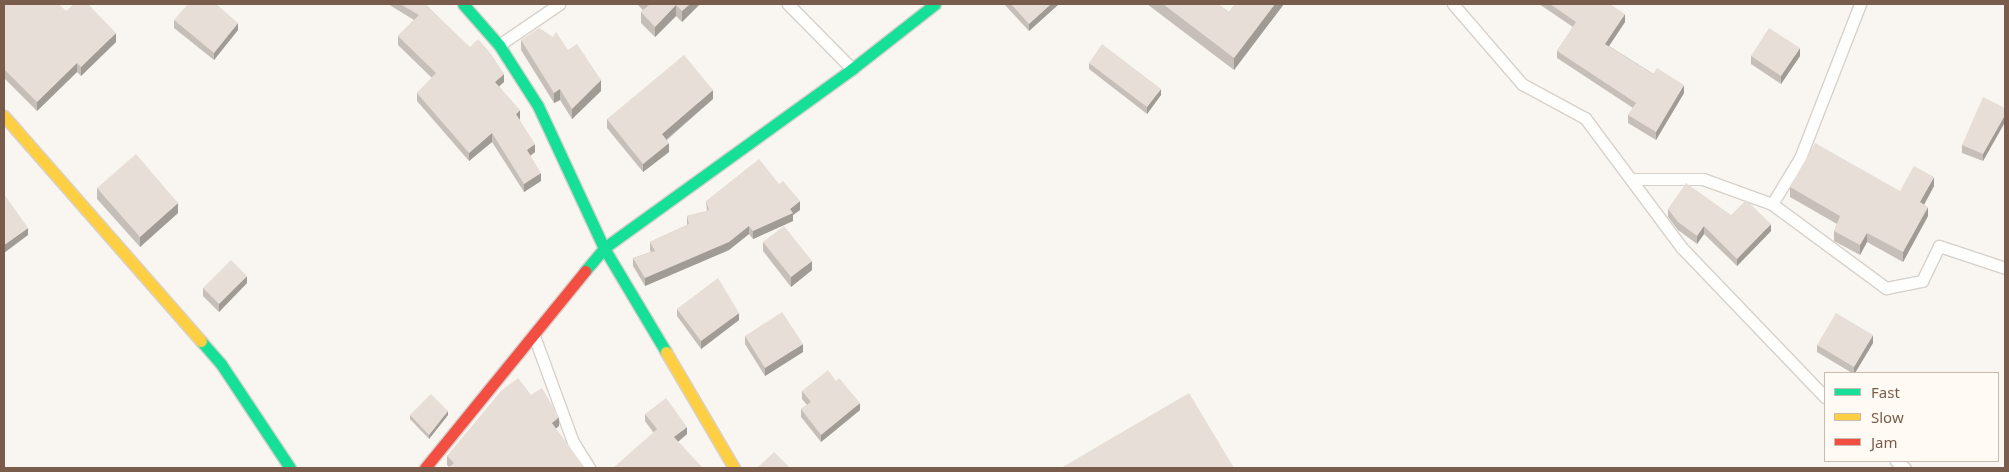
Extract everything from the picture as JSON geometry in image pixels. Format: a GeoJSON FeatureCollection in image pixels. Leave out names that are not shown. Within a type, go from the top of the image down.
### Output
{"type":"FeatureCollection","features":[{"type":"Feature","properties":{"kind":"street"},"geometry":{"type":"LineString","coordinates":[[463,4],[498,45],[538,106],[604,248],[734,468]]}},
{"type":"Feature","properties":{"kind":"street"},"geometry":{"type":"LineString","coordinates":[[425,468],[604,248],[852,69],[936,4]]}},
{"type":"Feature","properties":{"kind":"street"},"geometry":{"type":"LineString","coordinates":[[6,124],[221,364],[290,468]]}},
{"type":"Feature","properties":{"kind":"lane"},"geometry":{"type":"LineString","coordinates":[[498,45],[559,4]]}},
{"type":"Feature","properties":{"kind":"lane"},"geometry":{"type":"LineString","coordinates":[[788,4],[852,69]]}},
{"type":"Feature","properties":{"kind":"lane"},"geometry":{"type":"LineString","coordinates":[[1453,4],[1522,84],[1585,118],[1682,248],[1824,396]]}},
{"type":"Feature","properties":{"kind":"lane"},"geometry":{"type":"LineString","coordinates":[[1772,204],[1800,158],[1860,4]]}},
{"type":"Feature","properties":{"kind":"lane"},"geometry":{"type":"LineString","coordinates":[[1631,179],[1703,179],[1772,204],[1886,288],[1922,281],[1939,246],[2005,268]]}},
{"type":"Feature","properties":{"kind":"lane"},"geometry":{"type":"LineString","coordinates":[[534,334],[573,442],[589,468]]}},
{"type":"Feature","properties":{"kind":"lane"},"geometry":{"type":"LineString","coordinates":[[433,459],[442,468]]}},
{"type":"Feature","properties":{"kind":"building"},"geometry":{"type":"Polygon","coordinates":[[[4,4],[59,4],[66,11],[74,4],[88,4],[116,33],[81,67],[77,63],[37,102],[4,69],[4,4]]]}},
{"type":"Feature","properties":{"kind":"building"},"geometry":{"type":"Polygon","coordinates":[[[188,4],[216,4],[238,23],[214,53],[174,20],[188,4]]]}},
{"type":"Feature","properties":{"kind":"building"},"geometry":{"type":"Polygon","coordinates":[[[400,4],[425,4],[470,47],[478,39],[491,54],[504,74],[495,82],[520,110],[516,114],[535,144],[527,150],[541,173],[524,184],[492,133],[469,153],[417,93],[436,73],[398,36],[419,15],[400,4]]]}},
{"type":"Feature","properties":{"kind":"building"},"geometry":{"type":"Polygon","coordinates":[[[647,4],[690,4],[682,11],[676,5],[655,27],[641,12],[649,5],[647,4]]]}},
{"type":"Feature","properties":{"kind":"building"},"geometry":{"type":"Polygon","coordinates":[[[1011,4],[1051,4],[1029,24],[1011,4]]]}},
{"type":"Feature","properties":{"kind":"building"},"geometry":{"type":"Polygon","coordinates":[[[1163,4],[1218,4],[1229,12],[1235,4],[1275,4],[1234,58],[1163,4]]]}},
{"type":"Feature","properties":{"kind":"building"},"geometry":{"type":"Polygon","coordinates":[[[1550,4],[1610,4],[1625,14],[1605,44],[1653,74],[1657,68],[1684,85],[1656,132],[1628,115],[1636,103],[1557,51],[1576,22],[1550,4]]]}},
{"type":"Feature","properties":{"kind":"building"},"geometry":{"type":"Polygon","coordinates":[[[539,28],[553,37],[556,32],[568,50],[577,44],[601,80],[572,109],[560,89],[554,93],[521,40],[539,28]]]}},
{"type":"Feature","properties":{"kind":"building"},"geometry":{"type":"Polygon","coordinates":[[[1769,28],[1800,48],[1781,76],[1751,56],[1769,28]]]}},
{"type":"Feature","properties":{"kind":"building"},"geometry":{"type":"Polygon","coordinates":[[[1102,44],[1161,89],[1147,107],[1089,63],[1102,44]]]}},
{"type":"Feature","properties":{"kind":"building"},"geometry":{"type":"Polygon","coordinates":[[[684,55],[713,90],[662,134],[669,143],[643,164],[607,119],[684,55]]]}},
{"type":"Feature","properties":{"kind":"building"},"geometry":{"type":"Polygon","coordinates":[[[1983,97],[2005,108],[2005,115],[1983,154],[1962,145],[1983,97]]]}},
{"type":"Feature","properties":{"kind":"building"},"geometry":{"type":"Polygon","coordinates":[[[1815,143],[1900,191],[1914,166],[1934,177],[1920,202],[1928,207],[1903,252],[1867,233],[1860,245],[1834,231],[1840,216],[1790,187],[1815,143]]]}},
{"type":"Feature","properties":{"kind":"building"},"geometry":{"type":"Polygon","coordinates":[[[136,154],[178,203],[140,237],[97,188],[136,154]]]}},
{"type":"Feature","properties":{"kind":"building"},"geometry":{"type":"Polygon","coordinates":[[[759,159],[779,184],[783,181],[800,201],[790,209],[793,213],[753,231],[749,226],[729,242],[645,278],[633,258],[655,251],[650,242],[689,224],[687,216],[709,210],[706,201],[759,159]]]}},
{"type":"Feature","properties":{"kind":"building"},"geometry":{"type":"Polygon","coordinates":[[[1686,183],[1731,215],[1746,200],[1771,224],[1737,259],[1704,226],[1697,236],[1678,222],[1668,209],[1686,183]]]}},
{"type":"Feature","properties":{"kind":"building"},"geometry":{"type":"Polygon","coordinates":[[[4,194],[28,228],[4,245],[4,194]]]}},
{"type":"Feature","properties":{"kind":"building"},"geometry":{"type":"Polygon","coordinates":[[[784,226],[812,261],[791,277],[763,242],[784,226]]]}},
{"type":"Feature","properties":{"kind":"building"},"geometry":{"type":"Polygon","coordinates":[[[231,260],[247,276],[219,304],[203,288],[231,260]]]}},
{"type":"Feature","properties":{"kind":"building"},"geometry":{"type":"Polygon","coordinates":[[[718,278],[739,313],[701,341],[677,309],[718,278]]]}},
{"type":"Feature","properties":{"kind":"building"},"geometry":{"type":"Polygon","coordinates":[[[782,312],[803,344],[765,368],[745,336],[782,312]]]}},
{"type":"Feature","properties":{"kind":"building"},"geometry":{"type":"Polygon","coordinates":[[[1836,313],[1873,335],[1854,367],[1817,345],[1836,313]]]}},
{"type":"Feature","properties":{"kind":"building"},"geometry":{"type":"Polygon","coordinates":[[[828,370],[836,381],[839,378],[860,403],[821,435],[801,409],[811,402],[802,391],[828,370]]]}},
{"type":"Feature","properties":{"kind":"building"},"geometry":{"type":"Polygon","coordinates":[[[518,378],[531,395],[542,388],[559,417],[552,423],[585,468],[448,468],[454,463],[447,456],[501,391],[518,378]]]}},
{"type":"Feature","properties":{"kind":"building"},"geometry":{"type":"Polygon","coordinates":[[[1189,393],[1234,468],[1061,468],[1189,393]]]}},
{"type":"Feature","properties":{"kind":"building"},"geometry":{"type":"Polygon","coordinates":[[[431,394],[448,411],[429,435],[410,415],[431,394]]]}},
{"type":"Feature","properties":{"kind":"building"},"geometry":{"type":"Polygon","coordinates":[[[666,398],[687,427],[674,437],[703,468],[613,468],[657,429],[645,414],[666,398]]]}},
{"type":"Feature","properties":{"kind":"building"},"geometry":{"type":"Polygon","coordinates":[[[774,452],[790,468],[757,468],[774,452]]]}},
{"type":"Feature","properties":{"kind":"traffic: fast"},"geometry":{"type":"LineString","coordinates":[[463,4],[499,45],[538,106],[604,248],[666,352]]}},
{"type":"Feature","properties":{"kind":"traffic: fast"},"geometry":{"type":"LineString","coordinates":[[585,271],[604,248],[852,69],[935,4]]}},
{"type":"Feature","properties":{"kind":"traffic: fast"},"geometry":{"type":"LineString","coordinates":[[201,341],[221,364],[290,468]]}},
{"type":"Feature","properties":{"kind":"traffic: slow"},"geometry":{"type":"LineString","coordinates":[[4,116],[201,341]]}},
{"type":"Feature","properties":{"kind":"traffic: slow"},"geometry":{"type":"LineString","coordinates":[[666,352],[734,468]]}},
{"type":"Feature","properties":{"kind":"traffic: jam"},"geometry":{"type":"LineString","coordinates":[[425,468],[585,271]]}}]}
